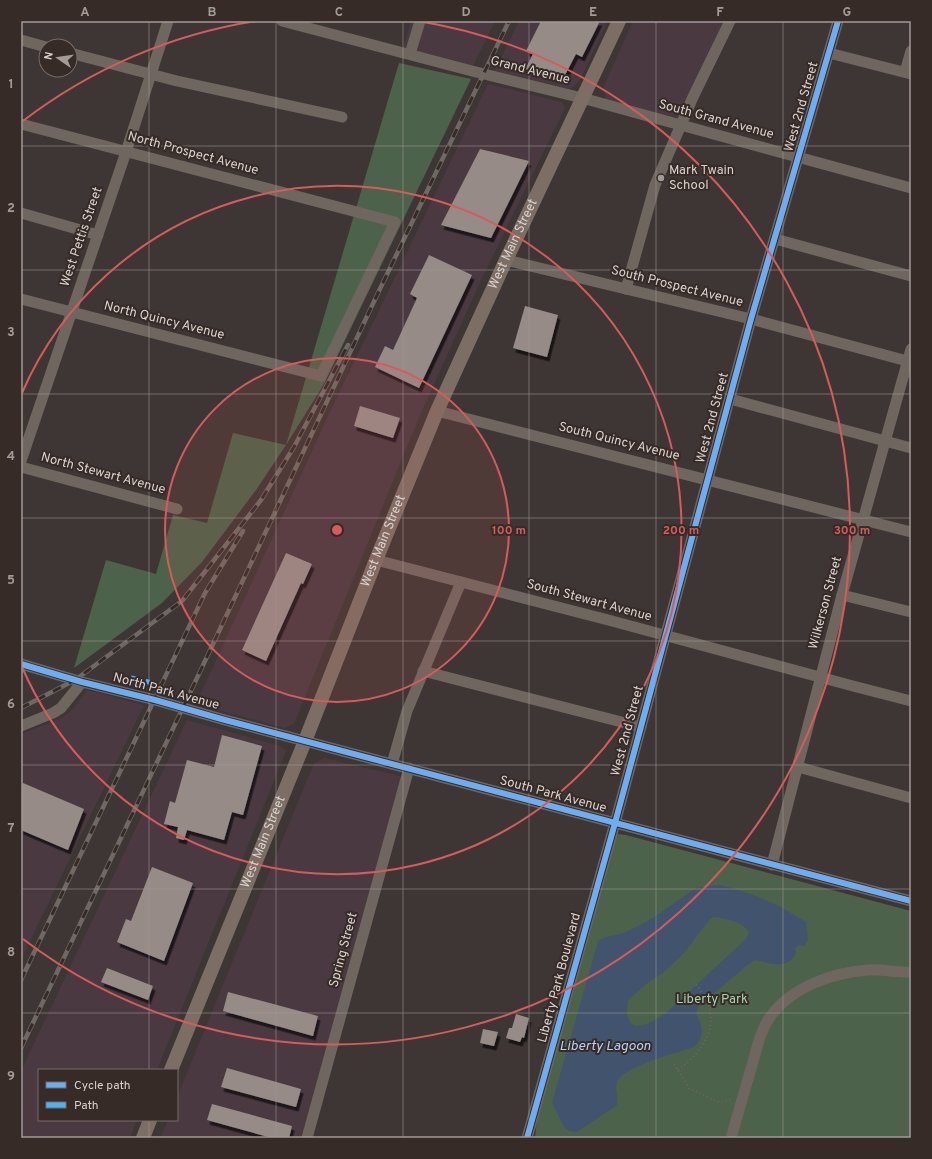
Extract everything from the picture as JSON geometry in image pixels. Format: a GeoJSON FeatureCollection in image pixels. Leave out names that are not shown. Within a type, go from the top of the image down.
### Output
{"type":"FeatureCollection","features":[{"type":"Feature","properties":{"kind":"main road","name":"West Main Street"},"geometry":{"type":"LineString","coordinates":[[171,1069],[437,411],[506,260],[619,21]]}},
{"type":"Feature","properties":{"kind":"main road"},"geometry":{"type":"LineString","coordinates":[[143,1138],[150,1121]]}},
{"type":"Feature","properties":{"kind":"street","name":"West Pettis Street"},"geometry":{"type":"LineString","coordinates":[[21,461],[126,152],[168,21]]}},
{"type":"Feature","properties":{"kind":"street","name":"Grand Avenue"},"geometry":{"type":"LineString","coordinates":[[282,21],[582,98]]}},
{"type":"Feature","properties":{"kind":"street"},"geometry":{"type":"LineString","coordinates":[[410,54],[420,21]]}},
{"type":"Feature","properties":{"kind":"street"},"geometry":{"type":"LineString","coordinates":[[626,289],[655,186],[693,97],[730,21]]}},
{"type":"Feature","properties":{"kind":"street","name":"West 2nd Street"},"geometry":{"type":"LineString","coordinates":[[615,823],[752,319],[800,158],[838,21]]}},
{"type":"Feature","properties":{"kind":"street"},"geometry":{"type":"LineString","coordinates":[[21,40],[38,45]]}},
{"type":"Feature","properties":{"kind":"street"},"geometry":{"type":"LineString","coordinates":[[829,52],[908,73],[911,51]]}},
{"type":"Feature","properties":{"kind":"street"},"geometry":{"type":"LineString","coordinates":[[78,55],[152,74],[342,117]]}},
{"type":"Feature","properties":{"kind":"street","name":"South Grand Avenue"},"geometry":{"type":"LineString","coordinates":[[582,98],[911,188]]}},
{"type":"Feature","properties":{"kind":"street","name":"North Prospect Avenue"},"geometry":{"type":"LineString","coordinates":[[21,124],[395,222],[359,297]]}},
{"type":"Feature","properties":{"kind":"street"},"geometry":{"type":"LineString","coordinates":[[21,213],[98,235]]}},
{"type":"Feature","properties":{"kind":"street"},"geometry":{"type":"LineString","coordinates":[[775,239],[911,276]]}},
{"type":"Feature","properties":{"kind":"street","name":"South Prospect Avenue"},"geometry":{"type":"LineString","coordinates":[[506,260],[752,319],[909,362]]}},
{"type":"Feature","properties":{"kind":"street","name":"North Quincy Avenue"},"geometry":{"type":"LineString","coordinates":[[21,299],[321,376],[359,297]]}},
{"type":"Feature","properties":{"kind":"street","name":"Wilkerson Street"},"geometry":{"type":"LineString","coordinates":[[772,865],[842,595],[885,441],[909,362],[911,349]]}},
{"type":"Feature","properties":{"kind":"street"},"geometry":{"type":"LineString","coordinates":[[730,399],[911,448]]}},
{"type":"Feature","properties":{"kind":"street","name":"South Quincy Avenue"},"geometry":{"type":"LineString","coordinates":[[437,411],[911,532]]}},
{"type":"Feature","properties":{"kind":"street","name":"North Stewart Avenue"},"geometry":{"type":"LineString","coordinates":[[21,467],[177,509]]}},
{"type":"Feature","properties":{"kind":"street","name":"South Stewart Avenue"},"geometry":{"type":"LineString","coordinates":[[376,560],[666,635],[821,678],[911,701]]}},
{"type":"Feature","properties":{"kind":"street"},"geometry":{"type":"LineString","coordinates":[[392,764],[407,711],[461,582]]}},
{"type":"Feature","properties":{"kind":"street"},"geometry":{"type":"LineString","coordinates":[[842,595],[911,612]]}},
{"type":"Feature","properties":{"kind":"street","name":"North Park Avenue"},"geometry":{"type":"LineString","coordinates":[[21,664],[82,682],[148,698],[305,741]]}},
{"type":"Feature","properties":{"kind":"street"},"geometry":{"type":"LineString","coordinates":[[423,671],[641,727]]}},
{"type":"Feature","properties":{"kind":"street"},"geometry":{"type":"LineString","coordinates":[[21,726],[62,708],[82,682]]}},
{"type":"Feature","properties":{"kind":"street","name":"South Park Avenue"},"geometry":{"type":"LineString","coordinates":[[305,741],[911,901]]}},
{"type":"Feature","properties":{"kind":"street"},"geometry":{"type":"LineString","coordinates":[[798,767],[911,798]]}},
{"type":"Feature","properties":{"kind":"street","name":"Spring Street"},"geometry":{"type":"LineString","coordinates":[[307,1138],[409,768]]}},
{"type":"Feature","properties":{"kind":"street","name":"Liberty Park Boulevard"},"geometry":{"type":"LineString","coordinates":[[527,1138],[615,823]]}},
{"type":"Feature","properties":{"kind":"street"},"geometry":{"type":"LineString","coordinates":[[731,1138],[760,1036],[769,1018],[781,1003],[797,992],[816,983],[842,974],[870,970],[901,973],[911,972]]}},
{"type":"Feature","properties":{"kind":"path"},"geometry":{"type":"LineString","coordinates":[[678,1070],[697,1055],[709,1032],[710,1015],[708,1002],[694,982]]}},
{"type":"Feature","properties":{"kind":"path"},"geometry":{"type":"LineString","coordinates":[[674,1064],[689,1088],[716,1101],[721,1102],[743,1097]]}},
{"type":"Feature","properties":{"kind":"shaded area"},"geometry":{"type":"Polygon","coordinates":[[[411,21],[495,21],[473,66],[402,52],[411,21]]]}},
{"type":"Feature","properties":{"kind":"shaded area"},"geometry":{"type":"Polygon","coordinates":[[[519,21],[608,21],[580,80],[574,87],[569,89],[494,72],[519,21]]]}},
{"type":"Feature","properties":{"kind":"shaded area"},"geometry":{"type":"Polygon","coordinates":[[[633,21],[725,21],[679,118],[612,103],[605,98],[604,86],[633,21]]]}},
{"type":"Feature","properties":{"kind":"shaded area"},"geometry":{"type":"Polygon","coordinates":[[[488,84],[562,102],[565,108],[483,276],[420,415],[294,724],[284,728],[196,704],[329,414],[488,84]]]}},
{"type":"Feature","properties":{"kind":"shaded area"},"geometry":{"type":"Polygon","coordinates":[[[87,690],[144,705],[21,960],[21,734],[62,718],[75,707],[87,690]]]}},
{"type":"Feature","properties":{"kind":"shaded area"},"geometry":{"type":"Polygon","coordinates":[[[187,720],[280,746],[286,751],[157,1069],[38,1069],[38,1121],[137,1121],[130,1138],[21,1138],[21,1071],[187,720]]]}},
{"type":"Feature","properties":{"kind":"shaded area"},"geometry":{"type":"Polygon","coordinates":[[[325,758],[403,777],[303,1138],[160,1138],[168,1121],[178,1121],[178,1095],[314,763],[325,758]]]}},
{"type":"Feature","properties":{"kind":"green space"},"geometry":{"type":"Polygon","coordinates":[[[399,63],[471,79],[324,384],[286,445],[399,63]]]}},
{"type":"Feature","properties":{"kind":"green space"},"geometry":{"type":"Polygon","coordinates":[[[233,433],[286,445],[256,490],[202,562],[162,603],[74,668],[106,560],[156,574],[173,515],[207,523],[233,433]]]}},
{"type":"Feature","properties":{"kind":"green space","name":"Liberty Park"},"geometry":{"type":"Polygon","coordinates":[[[618,834],[911,911],[911,1138],[535,1138],[537,1119],[613,840],[618,834]]]}},
{"type":"Feature","properties":{"kind":"water","name":"Liberty Lagoon"},"geometry":{"type":"Polygon","coordinates":[[[719,885],[742,891],[775,904],[806,922],[808,940],[804,946],[799,945],[795,948],[796,953],[788,962],[783,964],[772,964],[755,960],[746,966],[699,1006],[696,1014],[702,1031],[698,1043],[694,1047],[653,1060],[632,1069],[623,1075],[617,1083],[617,1105],[577,1132],[569,1131],[564,1127],[552,1103],[598,941],[603,938],[623,933],[653,918],[696,888],[719,885]],[[715,917],[711,918],[683,954],[663,973],[650,981],[628,1000],[627,1012],[629,1020],[632,1024],[637,1026],[643,1025],[665,1014],[746,939],[749,933],[744,926],[715,917]]]}},
{"type":"Feature","properties":{"kind":"building"},"geometry":{"type":"Polygon","coordinates":[[[541,21],[600,21],[582,57],[576,54],[564,77],[525,69],[533,54],[526,51],[541,21]]]}},
{"type":"Feature","properties":{"kind":"building"},"geometry":{"type":"Polygon","coordinates":[[[480,149],[529,161],[491,238],[441,225],[480,149]]]}},
{"type":"Feature","properties":{"kind":"building"},"geometry":{"type":"Polygon","coordinates":[[[429,255],[472,275],[419,388],[375,367],[385,346],[393,350],[417,298],[410,294],[429,255]]]}},
{"type":"Feature","properties":{"kind":"building"},"geometry":{"type":"Polygon","coordinates":[[[525,306],[558,315],[547,357],[513,348],[525,306]]]}},
{"type":"Feature","properties":{"kind":"building"},"geometry":{"type":"Polygon","coordinates":[[[360,406],[400,418],[393,438],[354,426],[360,406]]]}},
{"type":"Feature","properties":{"kind":"building"},"geometry":{"type":"Polygon","coordinates":[[[286,553],[312,564],[303,584],[301,583],[266,661],[242,650],[286,553]]]}},
{"type":"Feature","properties":{"kind":"building"},"geometry":{"type":"Polygon","coordinates":[[[222,735],[262,746],[243,815],[232,812],[224,840],[187,830],[184,840],[176,838],[178,827],[164,824],[170,801],[175,803],[187,760],[214,767],[222,735]]]}},
{"type":"Feature","properties":{"kind":"building"},"geometry":{"type":"Polygon","coordinates":[[[23,783],[84,809],[68,850],[21,830],[21,788],[23,783]]]}},
{"type":"Feature","properties":{"kind":"building"},"geometry":{"type":"Polygon","coordinates":[[[152,867],[193,883],[164,961],[117,942],[126,919],[131,921],[152,867]]]}},
{"type":"Feature","properties":{"kind":"building"},"geometry":{"type":"Polygon","coordinates":[[[107,968],[153,986],[148,1000],[101,982],[107,968]]]}},
{"type":"Feature","properties":{"kind":"building"},"geometry":{"type":"Polygon","coordinates":[[[228,992],[318,1016],[313,1036],[223,1011],[228,992]]]}},
{"type":"Feature","properties":{"kind":"building"},"geometry":{"type":"Polygon","coordinates":[[[516,1014],[529,1018],[524,1038],[522,1037],[520,1042],[506,1038],[509,1028],[512,1028],[516,1014]]]}},
{"type":"Feature","properties":{"kind":"building"},"geometry":{"type":"Polygon","coordinates":[[[483,1029],[498,1032],[494,1046],[480,1043],[483,1029]]]}},
{"type":"Feature","properties":{"kind":"building"},"geometry":{"type":"Polygon","coordinates":[[[227,1068],[301,1089],[296,1107],[221,1087],[227,1068]]]}},
{"type":"Feature","properties":{"kind":"building"},"geometry":{"type":"Polygon","coordinates":[[[212,1104],[292,1126],[289,1138],[272,1138],[207,1120],[212,1104]]]}},
{"type":"Feature","properties":{"kind":"railway"},"geometry":{"type":"LineString","coordinates":[[21,1048],[378,293],[509,21]]}},
{"type":"Feature","properties":{"kind":"railway"},"geometry":{"type":"LineString","coordinates":[[21,708],[75,680],[182,601],[261,500],[294,447],[348,345]]}},
{"type":"Feature","properties":{"kind":"railway"},"geometry":{"type":"LineString","coordinates":[[21,980],[205,593],[243,531]]}},
{"type":"Feature","properties":{"kind":"marked path"},"geometry":{"type":"LineString","coordinates":[[131,678],[153,683]]}},
{"type":"Feature","properties":{"kind":"cycle path"},"geometry":{"type":"LineString","coordinates":[[527,1138],[615,823],[751,319],[838,21]]}},
{"type":"Feature","properties":{"kind":"cycle path"},"geometry":{"type":"LineString","coordinates":[[21,664],[82,682],[155,700],[225,720],[911,901]]}},
{"type":"Feature","properties":{"kind":"place","name":"Mark Twain School"},"geometry":{"type":"Point","coordinates":[661,178]}}]}
